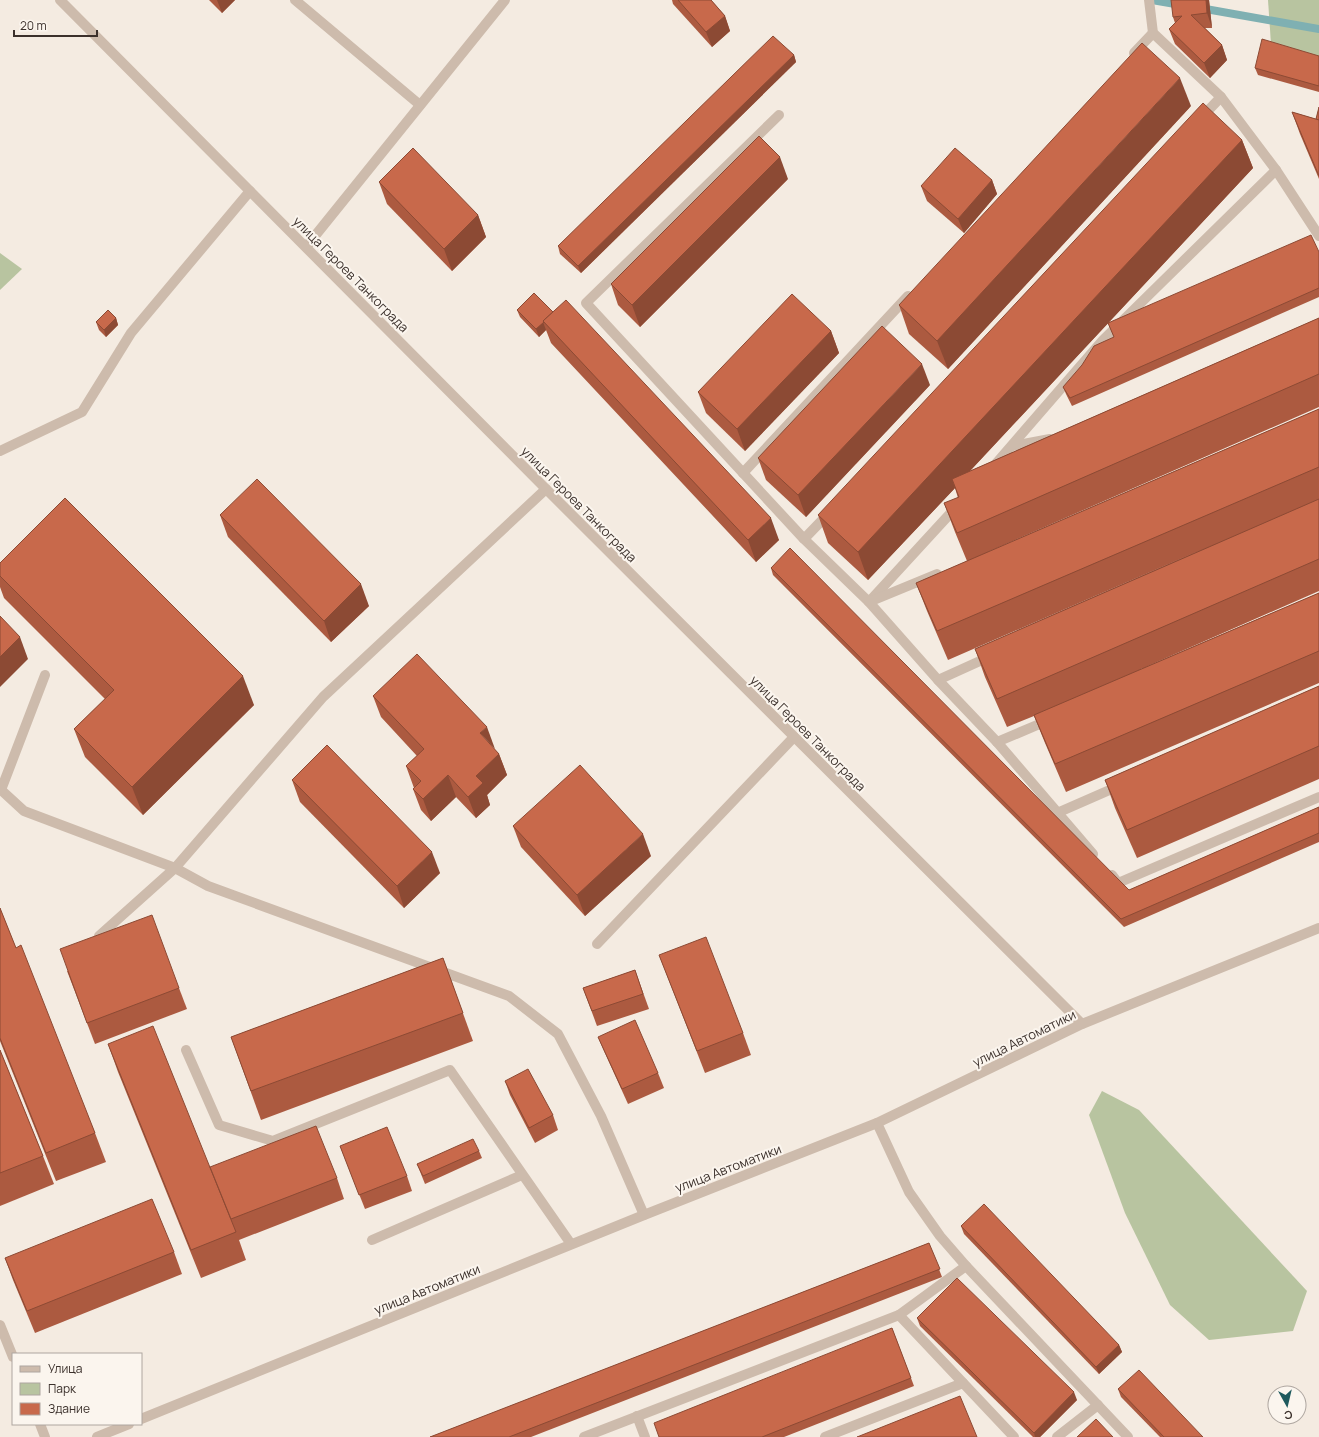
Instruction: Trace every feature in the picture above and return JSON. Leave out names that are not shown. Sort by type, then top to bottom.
[{"type":"street","name":"улица Героев Танкограда","points":[[60,0],[546,490],[1082,1024]]},
{"type":"street","points":[[295,0],[420,105]]},
{"type":"street","points":[[306,247],[505,0]]},
{"type":"street","points":[[1149,0],[1153,33],[1221,97],[1276,170],[1319,236]]},
{"type":"street","points":[[1126,62],[1153,33]]},
{"type":"street","points":[[1193,126],[1221,97]]},
{"type":"street","points":[[779,115],[586,303],[804,539],[868,602],[938,680],[997,742],[1118,883],[1319,797]]},
{"type":"street","points":[[985,475],[1012,446],[1103,340],[1276,170]]},
{"type":"street","points":[[0,451],[82,412],[131,334],[250,191]]},
{"type":"street","points":[[743,473],[916,288]]},
{"type":"street","points":[[1012,446],[1058,438]]},
{"type":"street","points":[[99,936],[175,868],[323,697],[546,490]]},
{"type":"street","points":[[868,602],[964,498]]},
{"type":"street","points":[[804,539],[837,504]]},
{"type":"street","points":[[868,602],[950,569]]},
{"type":"street","points":[[938,680],[1003,651]]},
{"type":"street","points":[[45,675],[1,790],[24,811],[175,868],[208,886],[509,996],[558,1034],[601,1116],[644,1215]]},
{"type":"street","points":[[997,742],[1056,717]]},
{"type":"street","points":[[597,944],[794,737]]},
{"type":"street","points":[[1057,813],[1130,781]]},
{"type":"street","name":"улица Автоматики","points":[[142,1419],[571,1244],[877,1123],[1082,1024],[1319,928]]},
{"type":"street","points":[[186,1050],[219,1125],[273,1141],[450,1070],[571,1244]]},
{"type":"street","points":[[877,1123],[908,1192],[940,1236],[966,1266],[1128,1437]]},
{"type":"street","points":[[372,1240],[522,1175]]},
{"type":"street","points":[[584,1437],[900,1315],[966,1266]]},
{"type":"street","points":[[900,1315],[1014,1437]]},
{"type":"street","points":[[0,1325],[12,1355]]},
{"type":"street","points":[[825,1437],[963,1383]]},
{"type":"street","points":[[1057,1437],[1098,1405]]},
{"type":"street","points":[[637,1416],[645,1437]]},
{"type":"street","points":[[40,1425],[45,1437]]},
{"type":"street","points":[[97,1437],[127,1425]]},
{"type":"green space","points":[[1268,0],[1319,0],[1319,60],[1271,44]]},
{"type":"green space","points":[[0,253],[22,269],[0,290]]},
{"type":"green space","points":[[1102,1091],[1139,1110],[1307,1291],[1293,1331],[1209,1340],[1170,1305],[1125,1213],[1089,1115]]},
{"type":"building","points":[[678,0],[711,0],[725,16],[706,32]]},
{"type":"building","points":[[1171,0],[1206,0],[1207,13],[1191,15],[1222,45],[1204,63],[1169,29],[1182,16],[1173,17]]},
{"type":"building","points":[[773,36],[794,55],[578,266],[558,246]]},
{"type":"building","points":[[1262,39],[1319,56],[1319,86],[1255,68]]},
{"type":"building","points":[[1142,43],[1180,78],[937,341],[899,305]]},
{"type":"building","points":[[1203,103],[1242,140],[858,552],[818,515]]},
{"type":"building","points":[[1319,107],[1319,120],[1316,119]]},
{"type":"building","points":[[1292,112],[1319,120],[1319,176]]},
{"type":"building","points":[[759,136],[780,157],[632,305],[611,284]]},
{"type":"building","points":[[413,148],[478,215],[444,249],[379,182]]},
{"type":"building","points":[[955,148],[992,180],[958,219],[921,186]]},
{"type":"building","points":[[1311,235],[1319,252],[1319,288],[1070,398],[1063,387],[1082,365],[1094,346],[1114,337],[1108,323]]},
{"type":"building","points":[[534,293],[553,312],[536,329],[517,310]]},
{"type":"building","points":[[792,294],[831,331],[737,429],[698,392]]},
{"type":"building","points":[[566,300],[771,518],[748,540],[543,321]]},
{"type":"building","points":[[108,310],[116,318],[104,330],[96,322]]},
{"type":"building","points":[[1319,318],[1319,374],[957,533],[944,503],[959,497],[952,479]]},
{"type":"building","points":[[882,326],[922,364],[798,495],[758,458]]},
{"type":"building","points":[[1319,409],[1319,467],[937,631],[916,583]]},
{"type":"building","points":[[257,479],[361,584],[324,621],[220,515]]},
{"type":"building","points":[[65,498],[243,676],[132,787],[74,729],[114,690],[0,576],[0,563]]},
{"type":"building","points":[[1319,499],[1319,559],[997,699],[975,649]]},
{"type":"building","points":[[790,548],[1129,890],[1319,807],[1319,833],[1121,919],[771,568]]},
{"type":"building","points":[[1319,593],[1319,651],[1055,764],[1034,715]]},
{"type":"building","points":[[0,616],[20,637],[0,657]]},
{"type":"building","points":[[417,654],[487,727],[480,733],[499,754],[476,776],[483,783],[468,797],[448,775],[423,799],[413,789],[421,781],[406,766],[424,749],[373,696]]},
{"type":"building","points":[[1319,686],[1319,746],[1127,830],[1105,780]]},
{"type":"building","points":[[327,745],[432,852],[397,886],[292,780]]},
{"type":"building","points":[[580,765],[643,834],[577,895],[513,826]]},
{"type":"building","points":[[0,908],[16,948],[21,945],[95,1133],[46,1153],[0,1038]]},
{"type":"building","points":[[152,915],[179,988],[87,1023],[60,949]]},
{"type":"building","points":[[706,937],[743,1033],[697,1051],[659,955]]},
{"type":"building","points":[[443,958],[463,1013],[251,1091],[231,1037]]},
{"type":"building","points":[[635,970],[643,994],[592,1011],[583,988]]},
{"type":"building","points":[[635,1020],[658,1073],[622,1089],[598,1037]]},
{"type":"building","points":[[153,1026],[236,1232],[191,1250],[108,1044]]},
{"type":"building","points":[[0,1050],[43,1156],[0,1173]]},
{"type":"building","points":[[528,1069],[553,1115],[529,1128],[505,1081]]},
{"type":"building","points":[[316,1126],[337,1178],[231,1219],[210,1167]]},
{"type":"building","points":[[387,1127],[407,1176],[359,1195],[340,1146]]},
{"type":"building","points":[[473,1139],[479,1151],[423,1176],[417,1164]]},
{"type":"building","points":[[152,1199],[174,1252],[27,1311],[5,1258]]},
{"type":"building","points":[[984,1204],[1119,1345],[1096,1367],[961,1226]]},
{"type":"building","points":[[929,1243],[940,1269],[509,1437],[430,1437]]},
{"type":"building","points":[[957,1278],[1074,1392],[1034,1433],[917,1318]]},
{"type":"building","points":[[892,1328],[911,1378],[762,1437],[659,1437],[654,1423]]},
{"type":"building","points":[[1139,1370],[1203,1437],[1164,1437],[1118,1389]]},
{"type":"building","points":[[960,1396],[977,1437],[857,1437]]},
{"type":"building","points":[[1096,1419],[1113,1437],[1077,1437]]},
{"type":"waterway","points":[[1152,0],[1181,5]]},
{"type":"waterway","points":[[1200,8],[1319,29]]}]
